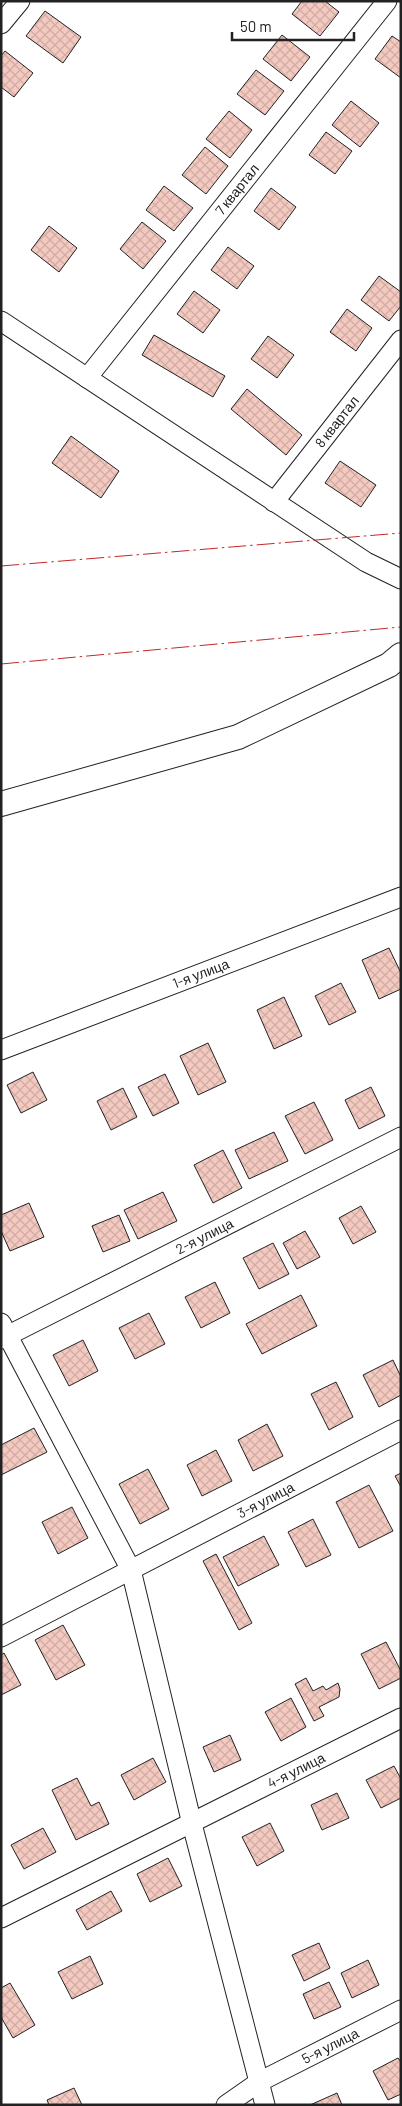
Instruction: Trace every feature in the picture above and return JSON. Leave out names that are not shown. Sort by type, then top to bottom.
[{"type":"main road","points":[[1,804],[238,737],[389,665],[401,655]]},
{"type":"street","points":[[1,24],[20,1]]},
{"type":"street","name":"7 квартал","points":[[87,378],[387,1]]},
{"type":"street","points":[[1,321],[366,562],[401,579]]},
{"type":"street","name":"8 квартал","points":[[274,502],[401,340]]},
{"type":"street","name":"1-я улица","points":[[1,1050],[401,897]]},
{"type":"street","name":"2-я улица","points":[[3,1333],[401,1136]]},
{"type":"street","points":[[3,1333],[131,1570],[192,1824],[265,2105]]},
{"type":"street","name":"3-я улица","points":[[1,1637],[401,1430]]},
{"type":"street","name":"4-я улица","points":[[1,1918],[401,1718]]},
{"type":"street","name":"5-я улица","points":[[226,2105],[259,2082],[401,2010]]},
{"type":"building","points":[[302,1],[325,1],[339,12],[320,36],[292,14]]},
{"type":"building","points":[[45,11],[81,37],[63,63],[26,36]]},
{"type":"building","points":[[282,35],[310,57],[291,81],[263,59]]},
{"type":"building","points":[[392,36],[401,42],[401,78],[375,59]]},
{"type":"building","points":[[5,51],[33,73],[14,97],[1,87],[1,56]]},
{"type":"building","points":[[256,70],[284,91],[265,115],[237,94]]},
{"type":"building","points":[[351,101],[379,123],[360,147],[332,125]]},
{"type":"building","points":[[229,111],[252,130],[230,158],[206,139]]},
{"type":"building","points":[[326,132],[352,151],[335,174],[309,155]]},
{"type":"building","points":[[205,147],[228,166],[206,194],[182,175]]},
{"type":"building","points":[[164,186],[193,208],[174,231],[146,210]]},
{"type":"building","points":[[271,188],[296,207],[279,230],[254,211]]},
{"type":"building","points":[[142,222],[166,241],[143,269],[120,249]]},
{"type":"building","points":[[49,226],[77,248],[59,272],[31,250]]},
{"type":"building","points":[[228,247],[254,266],[237,289],[211,270]]},
{"type":"building","points":[[379,276],[401,292],[401,306],[389,321],[361,300]]},
{"type":"building","points":[[194,291],[220,310],[203,333],[177,314]]},
{"type":"building","points":[[347,309],[372,328],[356,351],[330,332]]},
{"type":"building","points":[[154,335],[225,376],[213,397],[142,355]]},
{"type":"building","points":[[268,336],[294,355],[277,378],[251,359]]},
{"type":"building","points":[[247,389],[302,435],[286,455],[231,409]]},
{"type":"building","points":[[71,436],[119,471],[101,498],[52,463]]},
{"type":"building","points":[[340,461],[376,485],[361,507],[325,483]]},
{"type":"building","points":[[389,948],[401,973],[401,989],[379,999],[362,960]]},
{"type":"building","points":[[341,983],[356,1012],[329,1025],[315,996]]},
{"type":"building","points":[[284,997],[302,1036],[274,1049],[257,1010]]},
{"type":"building","points":[[208,1043],[226,1082],[198,1095],[180,1056]]},
{"type":"building","points":[[33,1072],[47,1100],[21,1113],[7,1085]]},
{"type":"building","points":[[165,1074],[179,1103],[153,1116],[138,1087]]},
{"type":"building","points":[[371,1087],[385,1116],[359,1129],[345,1100]]},
{"type":"building","points":[[123,1088],[137,1117],[111,1130],[97,1101]]},
{"type":"building","points":[[314,1102],[333,1140],[305,1154],[285,1116]]},
{"type":"building","points":[[274,1132],[288,1161],[249,1179],[235,1150]]},
{"type":"building","points":[[223,1150],[242,1188],[213,1203],[194,1165]]},
{"type":"building","points":[[163,1192],[177,1221],[138,1239],[124,1210]]},
{"type":"building","points":[[29,1203],[44,1237],[10,1251],[1,1231],[1,1215]]},
{"type":"building","points":[[361,1206],[376,1232],[353,1244],[339,1218]]},
{"type":"building","points":[[119,1215],[130,1241],[103,1252],[92,1226]]},
{"type":"building","points":[[305,1231],[320,1257],[297,1269],[283,1243]]},
{"type":"building","points":[[273,1243],[289,1274],[259,1289],[243,1258]]},
{"type":"building","points":[[215,1282],[230,1313],[201,1328],[185,1297]]},
{"type":"building","points":[[301,1295],[317,1326],[262,1354],[246,1324]]},
{"type":"building","points":[[149,1313],[165,1344],[135,1359],[119,1328]]},
{"type":"building","points":[[83,1340],[98,1371],[69,1386],[53,1355]]},
{"type":"building","points":[[393,1360],[401,1377],[401,1395],[379,1407],[363,1375]]},
{"type":"building","points":[[336,1382],[353,1417],[329,1430],[311,1394]]},
{"type":"building","points":[[267,1424],[283,1456],[253,1471],[238,1440]]},
{"type":"building","points":[[34,1428],[47,1452],[1,1475],[1,1445]]},
{"type":"building","points":[[216,1450],[232,1481],[202,1496],[187,1465]]},
{"type":"building","points":[[148,1469],[169,1509],[140,1524],[119,1484]]},
{"type":"building","points":[[401,1473],[401,1487],[395,1476]]},
{"type":"building","points":[[369,1485],[393,1531],[359,1548],[336,1502]]},
{"type":"building","points":[[72,1507],[88,1538],[58,1554],[42,1522]]},
{"type":"building","points":[[313,1519],[331,1555],[306,1567],[288,1532]]},
{"type":"building","points":[[264,1536],[279,1565],[238,1586],[223,1557]]},
{"type":"building","points":[[216,1554],[252,1623],[239,1630],[203,1561]]},
{"type":"building","points":[[63,1625],[85,1665],[56,1680],[35,1640]]},
{"type":"building","points":[[386,1642],[401,1671],[401,1678],[379,1689],[361,1654]]},
{"type":"building","points":[[4,1653],[21,1685],[1,1695],[1,1655]]},
{"type":"building","points":[[306,1678],[313,1691],[323,1686],[326,1690],[338,1683],[340,1689],[339,1697],[319,1707],[324,1716],[314,1721],[295,1684]]},
{"type":"building","points":[[291,1698],[306,1727],[281,1741],[265,1712]]},
{"type":"building","points":[[230,1735],[241,1760],[214,1772],[203,1747]]},
{"type":"building","points":[[153,1758],[166,1782],[134,1800],[121,1775]]},
{"type":"building","points":[[394,1766],[401,1779],[401,1798],[381,1808],[366,1780]]},
{"type":"building","points":[[77,1778],[91,1806],[99,1802],[109,1824],[76,1840],[52,1790]]},
{"type":"building","points":[[337,1793],[349,1818],[322,1830],[311,1805]]},
{"type":"building","points":[[270,1823],[284,1851],[257,1866],[242,1837]]},
{"type":"building","points":[[43,1828],[56,1852],[24,1869],[11,1845]]},
{"type":"building","points":[[168,1858],[182,1886],[150,1902],[137,1874]]},
{"type":"building","points":[[111,1891],[122,1911],[87,1930],[76,1910]]},
{"type":"building","points":[[319,1943],[330,1968],[304,1981],[292,1955]]},
{"type":"building","points":[[90,1956],[103,1984],[72,1999],[58,1972]]},
{"type":"building","points":[[368,1960],[379,1985],[352,1998],[341,1973]]},
{"type":"building","points":[[329,1982],[341,2007],[314,2019],[303,1994]]},
{"type":"building","points":[[10,1983],[35,2025],[13,2038],[1,2017],[1,1988]]},
{"type":"building","points":[[398,2058],[401,2062],[401,2094],[388,2100],[373,2071]]},
{"type":"building","points":[[74,2088],[82,2105],[49,2105],[47,2100]]},
{"type":"building","points":[[337,2093],[342,2105],[310,2105]]},
{"type":"power","points":[[1,566],[401,533]]},
{"type":"power","points":[[1,664],[401,627]]}]
